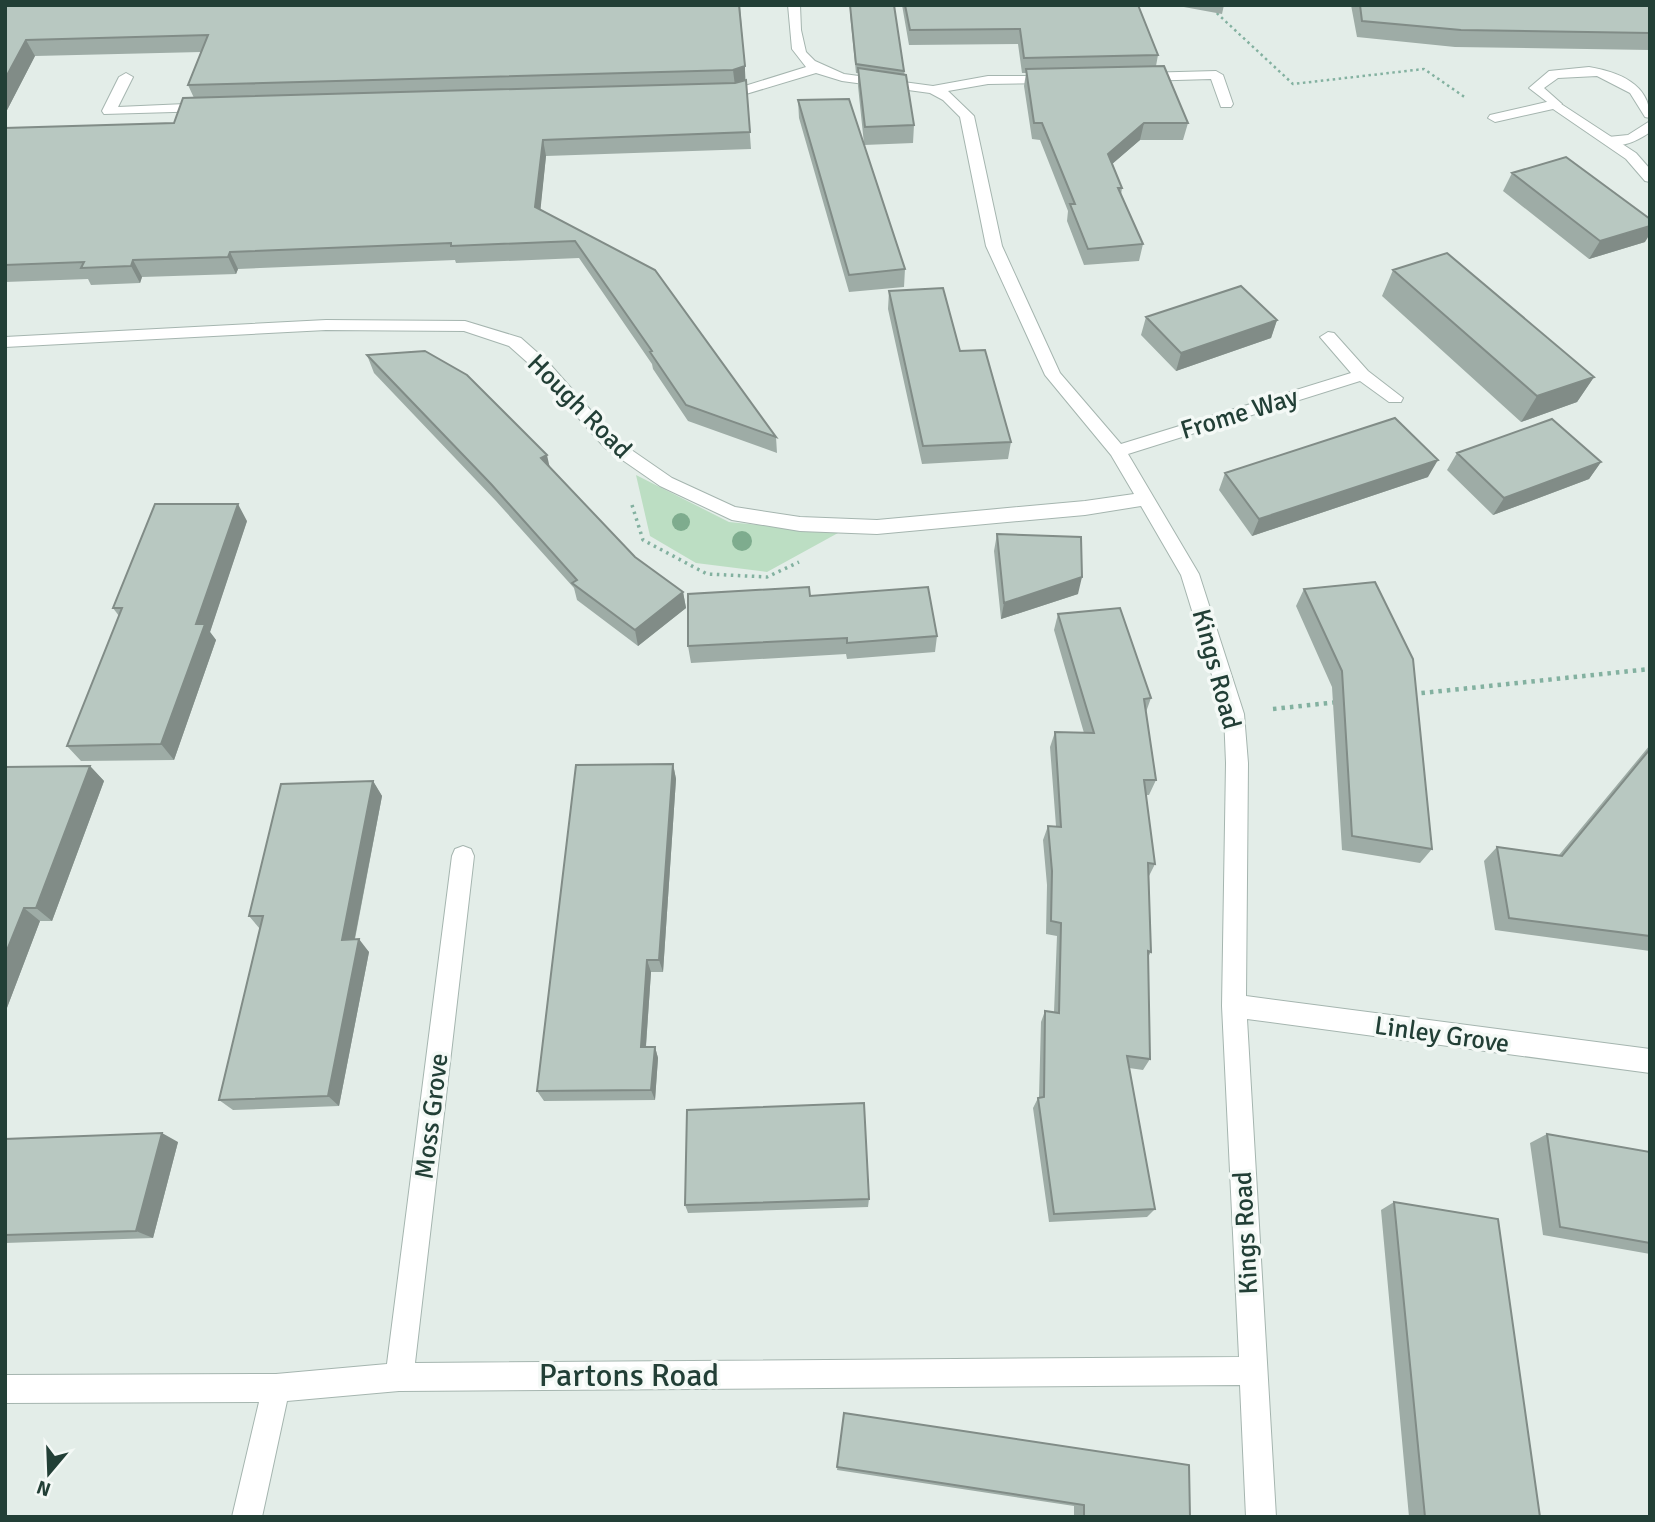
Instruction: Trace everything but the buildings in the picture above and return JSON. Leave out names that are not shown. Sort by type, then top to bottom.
[{"type":"street","points":[[710,93],[736,93],[816,69],[799,52],[793,5]]},
{"type":"street","name":"Kings Road","points":[[816,69],[839,76],[934,90],[953,101],[967,116],[994,246],[1053,375],[1117,451],[1190,574],[1234,713],[1237,763],[1234,1006],[1261,1517]]},
{"type":"street","points":[[1650,114],[1635,90],[1601,72],[1554,74],[1535,88],[1631,156],[1650,178]]},
{"type":"street","points":[[1122,77],[1216,75],[1226,104]]},
{"type":"street","points":[[126,77],[109,111],[220,107]]},
{"type":"street","points":[[934,90],[988,80],[1069,78]]},
{"type":"street","points":[[1496,118],[1555,104]]},
{"type":"street","points":[[1608,141],[1632,139],[1650,125]]},
{"type":"street","name":"Hough Road","points":[[5,342],[326,326],[466,326],[515,342],[542,366],[611,444],[666,482],[732,513],[800,524],[877,527],[1085,508],[1145,499]]},
{"type":"street","points":[[1328,337],[1362,375],[1395,398]]},
{"type":"street","name":"Frome Way","points":[[1117,451],[1362,375]]},
{"type":"street","name":"Moss Grove","points":[[399,1377],[463,856]]},
{"type":"street","name":"Linley Grove","points":[[1234,1006],[1650,1061]]},
{"type":"street","name":"Partons Road","points":[[5,1389],[276,1388],[399,1377],[1252,1371]]},
{"type":"street","points":[[247,1517],[276,1388]]},
{"type":"path","points":[[1208,5],[1293,84],[1424,69],[1496,118]]},
{"type":"path","points":[[1400,696],[1650,669]]},
{"type":"path","points":[[1234,713],[1345,702]]},
{"type":"green space","points":[[636,475],[729,522],[838,533],[767,572],[696,563],[650,536]]}]
